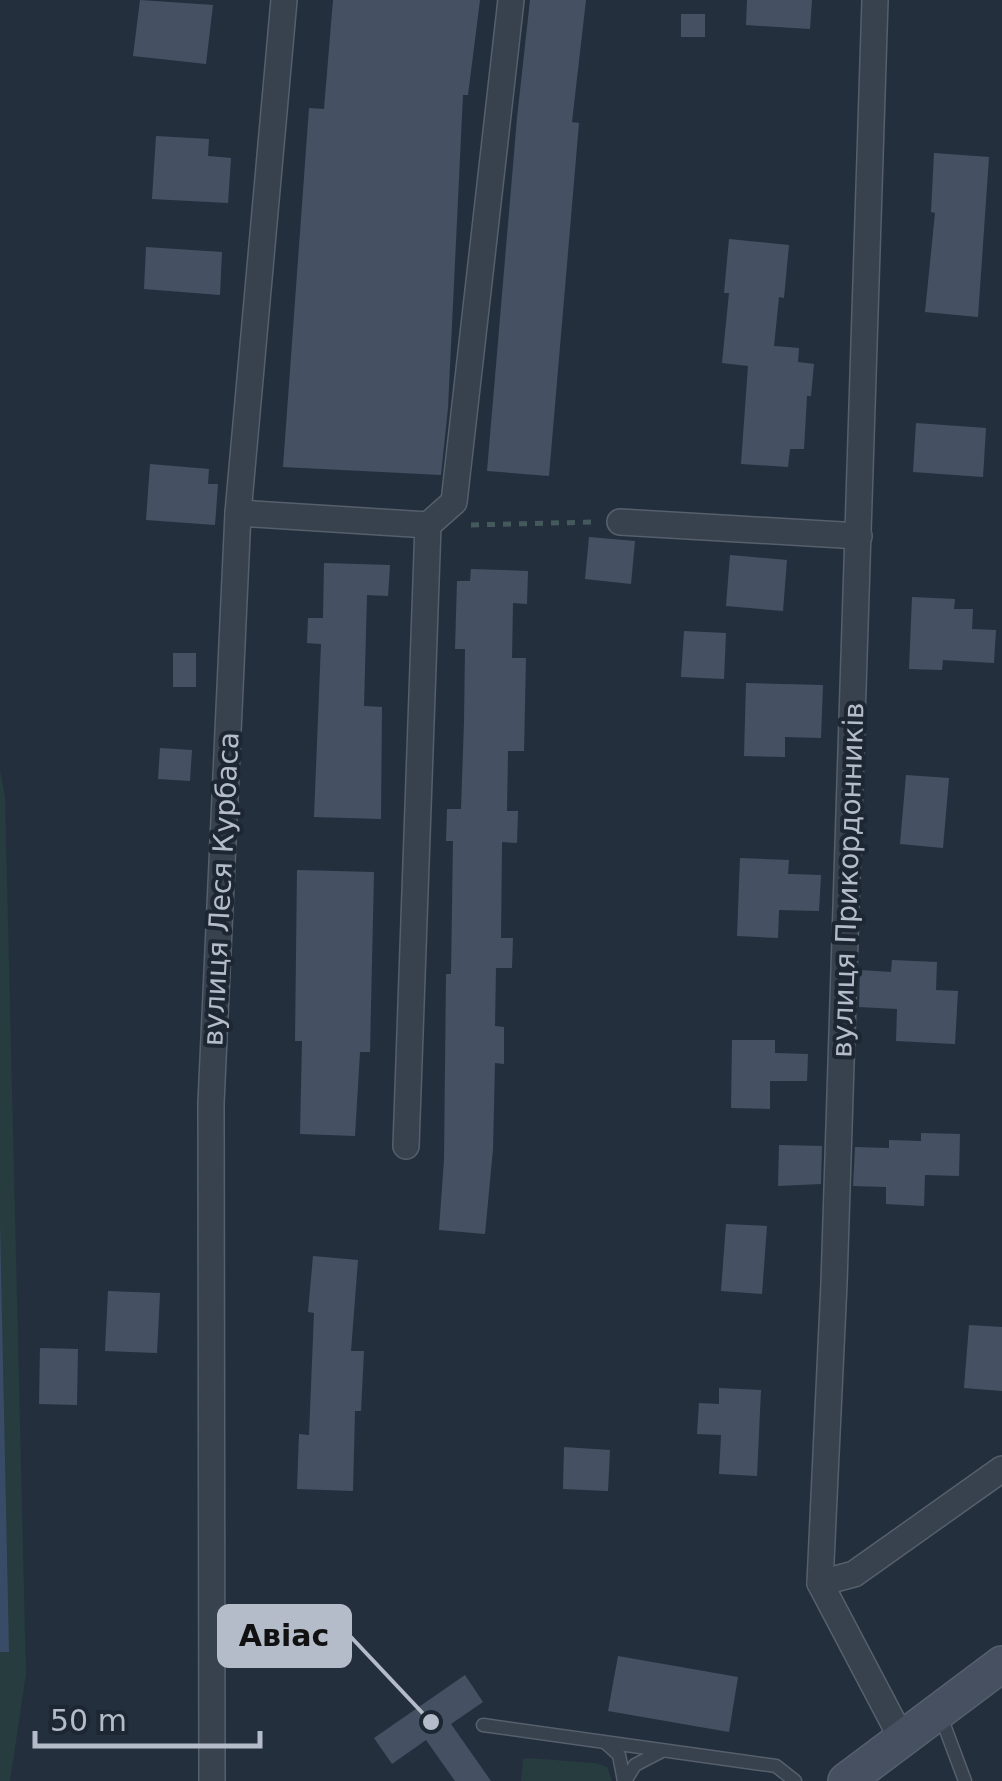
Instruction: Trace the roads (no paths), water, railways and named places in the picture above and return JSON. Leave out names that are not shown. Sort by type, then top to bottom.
[{"type":"main road","points":[[846,1781],[1002,1664]]},
{"type":"street","name":"вулиця Леся Курбаса","points":[[212,1781],[212,1103],[238,514],[284,0]]},
{"type":"street","points":[[238,514],[428,525],[454,502],[511,0]]},
{"type":"street","name":"вулиця Прикордонників","points":[[820,1582],[835,1264],[874,0]]},
{"type":"street","points":[[620,522],[859,536]]},
{"type":"street","points":[[406,1146],[428,525]]},
{"type":"street","points":[[902,1739],[820,1582],[854,1574],[1002,1469]]},
{"type":"lane","points":[[939,1712],[965,1781]]},
{"type":"lane","points":[[483,1725],[776,1766],[795,1781]]},
{"type":"lane","points":[[605,1742],[619,1755],[624,1781]]},
{"type":"lane","points":[[624,1781],[648,1755],[665,1750]]},
{"type":"water","points":[[0,1223],[9,1652],[0,1652]]},
{"type":"place","name":"Авіас","points":[[431,1722]]}]
